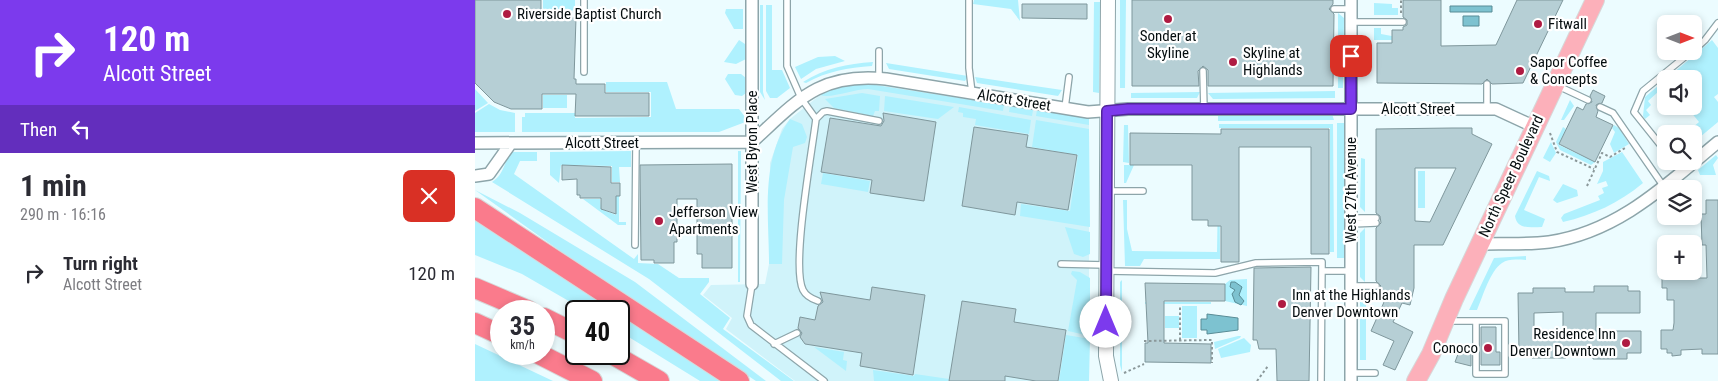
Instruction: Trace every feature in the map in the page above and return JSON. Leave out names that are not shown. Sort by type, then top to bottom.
[{"type":"highway","points":[[475,208],[739,381]]},
{"type":"highway","points":[[475,288],[503,300]]},
{"type":"highway","points":[[475,323],[490,330]]},
{"type":"highway","points":[[555,362],[592,381]]},
{"type":"highway","points":[[630,364],[659,381]]},
{"type":"main road","name":"North Speer Boulevard","points":[[1416,381],[1431,354],[1480,244],[1543,130],[1555,84],[1595,0]]},
{"type":"main road","name":"North Speer Boulevard","points":[[1424,381],[1431,354]]},
{"type":"street","name":"West Byron Place","points":[[753,0],[753,284]]},
{"type":"street","points":[[1108,0],[1106,356],[1111,381]]},
{"type":"street","name":"West 27th Avenue","points":[[1351,4],[1351,377]]},
{"type":"street","name":"Alcott Street","points":[[475,143],[753,142],[801,98],[819,87],[838,81],[859,78],[879,78],[1095,112],[1128,109],[1496,109],[1543,130]]},
{"type":"street","points":[[1672,180],[1718,142]]},
{"type":"street","points":[[475,176],[489,174],[511,143]]},
{"type":"street","points":[[1480,244],[1548,242],[1580,235],[1620,218],[1657,192]]},
{"type":"lane","points":[[584,0],[584,72]]},
{"type":"lane","points":[[787,0],[787,66],[801,98],[816,119],[798,264],[802,289],[809,297],[818,301]]},
{"type":"lane","points":[[969,0],[969,68],[972,93]]},
{"type":"lane","points":[[1333,9],[1351,4]]},
{"type":"lane","points":[[1351,22],[1402,22]]},
{"type":"lane","points":[[1703,42],[1718,23]]},
{"type":"lane","points":[[879,51],[879,78]]},
{"type":"lane","points":[[1657,141],[1634,112],[1643,91],[1681,60]]},
{"type":"lane","points":[[1203,71],[1204,109]]},
{"type":"lane","points":[[1065,108],[1069,77]]},
{"type":"lane","points":[[1487,84],[1487,109]]},
{"type":"lane","points":[[1555,84],[1588,100]]},
{"type":"lane","points":[[1600,106],[1613,113],[1659,180]]},
{"type":"lane","points":[[816,119],[827,111],[879,121]]},
{"type":"lane","points":[[635,244],[636,143]]},
{"type":"lane","points":[[1107,191],[1143,191]]},
{"type":"lane","points":[[1351,221],[1376,220]]},
{"type":"lane","points":[[1061,264],[1215,273],[1256,263],[1322,262],[1321,381]]},
{"type":"lane","points":[[1322,271],[1351,271]]},
{"type":"lane","points":[[753,284],[748,320],[757,331],[825,381]]},
{"type":"lane","points":[[1351,286],[1375,286]]},
{"type":"lane","points":[[1445,321],[1475,321],[1505,321],[1505,374],[1475,374],[1475,321]]},
{"type":"lane","points":[[774,344],[797,333]]},
{"type":"lane","points":[[1351,377],[1375,373]]},
{"type":"lane","points":[[1491,374],[1491,381]]},
{"type":"path","points":[[1401,0],[1402,22]]},
{"type":"path","points":[[1543,130],[1557,152],[1594,169]]},
{"type":"path","points":[[1587,186],[1602,153],[1610,157],[1633,142]]},
{"type":"path","points":[[1180,340],[1181,305]]},
{"type":"path","points":[[1144,341],[1212,340],[1212,363]]},
{"type":"path","points":[[1124,373],[1144,364]]},
{"type":"path","points":[[1257,381],[1268,366]]},
{"type":"shaded area","points":[[543,0],[575,0],[575,7],[572,11],[543,10]]},
{"type":"shaded area","points":[[974,0],[1018,0],[1020,21],[1011,9],[973,4]]},
{"type":"shaded area","points":[[1120,0],[1126,0],[1125,88],[1120,88]]},
{"type":"shaded area","points":[[1094,2],[1100,2],[1099,93],[1093,92]]},
{"type":"shaded area","points":[[1374,3],[1392,4],[1392,8],[1398,8],[1398,15],[1374,15]]},
{"type":"shaded area","points":[[760,5],[763,5],[763,92],[765,100],[760,92]]},
{"type":"shaded area","points":[[766,5],[772,5],[772,70],[782,70],[790,88],[777,98],[770,98],[766,91]]},
{"type":"shaded area","points":[[1450,6],[1492,6],[1492,12],[1450,12]]},
{"type":"shaded area","points":[[726,9],[743,9],[743,29],[734,29],[725,13]]},
{"type":"shaded area","points":[[1338,13],[1344,18],[1343,88],[1338,88]]},
{"type":"shaded area","points":[[1463,16],[1479,16],[1479,26],[1463,26]]},
{"type":"shaded area","points":[[1374,28],[1381,28],[1381,34],[1397,37],[1397,40],[1374,40]]},
{"type":"shaded area","points":[[739,40],[745,44],[746,59],[736,64],[724,62]]},
{"type":"shaded area","points":[[1712,40],[1718,48],[1718,94],[1714,97],[1718,102],[1718,122],[1702,135],[1702,125],[1696,125],[1699,122],[1693,115],[1702,115],[1702,70],[1677,70],[1688,60],[1703,60],[1703,48]]},
{"type":"shaded area","points":[[835,56],[845,61],[816,69],[801,79],[795,67],[818,57]]},
{"type":"shaded area","points":[[873,62],[872,66],[838,71],[806,83],[803,82],[820,73],[837,68]]},
{"type":"shaded area","points":[[886,63],[968,76],[965,81],[889,69]]},
{"type":"shaded area","points":[[728,74],[741,74],[746,78],[746,93],[742,96],[735,95],[725,79]]},
{"type":"shaded area","points":[[975,77],[1062,90],[1058,96],[977,83]]},
{"type":"shaded area","points":[[606,82],[667,82],[676,109],[739,109],[748,121],[719,132],[522,132],[522,117],[525,117],[525,113],[575,113],[575,118],[651,117],[651,92],[606,92]]},
{"type":"shaded area","points":[[863,84],[1004,105],[1003,111],[868,89],[830,96],[820,95],[841,86]]},
{"type":"shaded area","points":[[869,84],[1089,118],[1089,381],[795,381],[726,329],[732,318],[703,295],[711,285],[765,284],[769,264],[770,163],[782,129],[790,119],[820,95],[830,90]]},
{"type":"shaded area","points":[[1657,87],[1657,93],[1648,101],[1651,105],[1646,110],[1650,115],[1645,119],[1643,116],[1645,97]]},
{"type":"shaded area","points":[[475,89],[488,103],[475,111]]},
{"type":"shaded area","points":[[1335,91],[1335,98],[1213,99],[1208,93]]},
{"type":"shaded area","points":[[1200,92],[1197,98],[1131,98],[1131,93]]},
{"type":"shaded area","points":[[862,93],[880,96],[879,111],[875,111],[873,116],[834,108],[825,99]]},
{"type":"shaded area","points":[[543,95],[567,95],[567,108],[543,108]]},
{"type":"shaded area","points":[[885,96],[954,107],[938,119],[884,111]]},
{"type":"shaded area","points":[[1570,100],[1574,106],[1564,120],[1561,120]]},
{"type":"shaded area","points":[[489,104],[500,110],[515,113],[515,132],[475,132],[475,113]]},
{"type":"shaded area","points":[[1010,106],[1033,110],[1032,116],[1009,112]]},
{"type":"shaded area","points":[[959,107],[1031,120],[1029,134],[975,125],[976,119],[963,117],[963,113],[958,112]]},
{"type":"shaded area","points":[[1037,110],[1089,118],[1089,125],[1036,116]]},
{"type":"shaded area","points":[[1218,114],[1332,114],[1334,120],[1218,121]]},
{"type":"shaded area","points":[[790,119],[802,124],[807,137],[805,143],[793,147],[784,200],[782,264],[769,264],[768,189],[770,170],[780,135]]},
{"type":"shaded area","points":[[1036,120],[1089,129],[1090,227],[1020,216],[1021,204],[1070,211],[1078,155],[1032,147]]},
{"type":"shaded area","points":[[1337,123],[1344,123],[1344,258],[1337,258]]},
{"type":"shaded area","points":[[1219,124],[1333,124],[1334,252],[1330,252],[1330,128],[1219,128]]},
{"type":"shaded area","points":[[1124,125],[1128,125],[1129,163],[1123,162]]},
{"type":"shaded area","points":[[1614,125],[1619,128],[1629,144],[1614,153],[1610,144],[1615,132],[1612,128]]},
{"type":"shaded area","points":[[1563,127],[1566,129],[1559,145],[1595,162],[1591,165],[1560,150],[1556,142]]},
{"type":"shaded area","points":[[1219,132],[1220,259],[1144,259],[1140,266],[1125,266],[1123,200],[1127,200],[1127,229],[1132,251],[1217,252]]},
{"type":"shaded area","points":[[1551,142],[1556,153],[1550,162],[1543,158]]},
{"type":"shaded area","points":[[631,151],[631,167],[619,167],[620,182],[612,182],[612,166],[561,165],[559,183],[550,175],[550,152]]},
{"type":"shaded area","points":[[738,151],[741,151],[740,282],[738,282]]},
{"type":"shaded area","points":[[512,152],[537,152],[537,161],[520,161],[514,174],[634,259],[638,254],[638,263],[658,264],[679,278],[709,278],[709,282],[700,294],[730,318],[723,329],[794,381],[781,381],[649,279],[492,182],[502,172]]},
{"type":"shaded area","points":[[1622,152],[1643,183],[1625,197],[1605,207],[1585,216],[1563,222],[1561,218],[1564,214],[1600,200],[1598,196],[1604,193],[1602,188],[1608,186],[1606,181],[1597,184],[1603,171],[1603,162]]},
{"type":"shaded area","points":[[1716,155],[1718,158],[1713,165],[1716,175],[1700,175],[1698,170],[1702,170],[1702,167]]},
{"type":"shaded area","points":[[1361,158],[1365,159],[1365,212],[1360,207]]},
{"type":"shaded area","points":[[1124,165],[1134,165],[1126,183],[1124,183]]},
{"type":"shaded area","points":[[1418,171],[1425,171],[1425,208],[1418,208]]},
{"type":"shaded area","points":[[1537,171],[1549,176],[1550,181],[1539,177],[1524,210],[1545,219],[1542,227],[1525,227],[1519,224],[1515,216]]},
{"type":"shaded area","points":[[823,173],[870,181],[868,192],[821,184]]},
{"type":"shaded area","points":[[1563,184],[1577,190],[1578,196],[1557,203],[1553,200]]},
{"type":"shaded area","points":[[475,190],[520,213],[635,282],[766,381],[756,381],[563,253]]},
{"type":"shaded area","points":[[616,196],[619,196],[619,222],[626,222],[626,225],[618,225],[583,199],[600,199],[601,209],[616,215]]},
{"type":"shaded area","points":[[475,218],[602,300],[567,300],[522,274],[475,255]]},
{"type":"shaded area","points":[[1065,227],[1090,232],[1090,254],[1083,257],[1074,254]]},
{"type":"shaded area","points":[[1365,228],[1365,282],[1360,277],[1360,233]]},
{"type":"shaded area","points":[[1526,256],[1526,260],[1508,260],[1502,263],[1487,284],[1477,310],[1469,310],[1494,258]]},
{"type":"shaded area","points":[[1072,271],[1080,272],[1090,278],[1090,336],[1068,331],[1077,280],[1071,274]]},
{"type":"shaded area","points":[[1247,279],[1247,306],[1225,301],[1225,284],[1230,280]]},
{"type":"shaded area","points":[[1122,280],[1122,372],[1120,365],[1120,282]]},
{"type":"shaded area","points":[[1231,282],[1235,282],[1242,287],[1239,295],[1244,301],[1241,305],[1235,302],[1232,294],[1235,290],[1230,287]]},
{"type":"shaded area","points":[[1366,292],[1366,360],[1360,360],[1360,298]]},
{"type":"shaded area","points":[[1145,302],[1211,302],[1211,304],[1145,304]]},
{"type":"shaded area","points":[[1182,306],[1197,306],[1197,338],[1182,338]]},
{"type":"shaded area","points":[[1207,314],[1238,318],[1238,330],[1207,334],[1207,330],[1201,330],[1201,319],[1207,319]]},
{"type":"shaded area","points":[[1165,316],[1179,316],[1179,328],[1165,328]]},
{"type":"shaded area","points":[[630,318],[728,381],[700,381],[630,338]]},
{"type":"shaded area","points":[[1066,335],[1090,339],[1089,381],[1059,381]]},
{"type":"shaded area","points":[[1241,336],[1215,349],[1214,342]]},
{"type":"shaded area","points":[[1244,338],[1251,345],[1250,352],[1221,358],[1218,349]]},
{"type":"shaded area","points":[[475,344],[490,351],[490,365],[519,365],[553,381],[475,381]]},
{"type":"shaded area","points":[[814,347],[844,352],[843,360],[847,361],[846,371]]},
{"type":"shaded area","points":[[873,370],[949,379],[948,381],[874,381]]},
{"type":"building","points":[[475,0],[541,0],[541,14],[556,14],[556,18],[576,18],[574,79],[576,79],[576,84],[605,84],[605,93],[649,93],[649,116],[575,116],[576,94],[542,94],[542,109],[511,109],[494,102],[475,83]]},
{"type":"building","name":"Skyline at Highlands","points":[[1132,0],[1333,0],[1333,4],[1329,9],[1334,14],[1333,86],[1208,86],[1208,70],[1203,66],[1198,71],[1199,86],[1132,86]]},
{"type":"building","points":[[1403,0],[1441,0],[1441,46],[1496,45],[1517,0],[1563,0],[1523,83],[1492,84],[1487,79],[1482,84],[1377,83],[1377,43],[1392,43],[1392,30],[1403,30],[1403,27],[1407,25],[1407,20],[1403,17]]},
{"type":"building","points":[[1022,4],[1087,4],[1087,19],[1022,18]]},
{"type":"building","points":[[1593,90],[1605,96],[1602,103],[1596,105],[1598,111],[1596,117],[1613,125],[1595,162],[1559,144],[1577,107],[1583,110],[1586,104],[1592,102],[1590,96]]},
{"type":"building","points":[[883,113],[936,122],[924,201],[870,193],[872,180],[821,172],[830,118],[881,126],[884,121]]},
{"type":"building","points":[[974,127],[1028,135],[1026,147],[1077,155],[1068,210],[1017,202],[1015,215],[962,206]]},
{"type":"building","points":[[1472,128],[1472,134],[1492,144],[1443,245],[1414,245],[1414,288],[1410,305],[1402,303],[1393,322],[1413,332],[1395,370],[1383,365],[1394,341],[1371,331],[1389,291],[1376,291],[1381,286],[1376,281],[1376,228],[1381,223],[1380,216],[1376,213],[1376,129]],"holes":[[[1415,168],[1456,168],[1430,222],[1415,221]]]},
{"type":"building","points":[[1221,129],[1329,129],[1329,254],[1311,254],[1311,147],[1239,147],[1239,262],[1221,262],[1221,226],[1208,226],[1208,220],[1192,220],[1192,165],[1130,165],[1130,133],[1221,134]]},
{"type":"building","name":"Jefferson View Apartments","points":[[732,164],[732,268],[702,268],[702,254],[697,254],[697,199],[677,199],[677,242],[674,242],[674,263],[654,263],[654,260],[641,260],[640,165]]},
{"type":"building","points":[[562,165],[611,167],[611,183],[620,183],[620,196],[616,196],[616,214],[601,209],[601,198],[580,198],[580,195],[577,195],[577,179],[562,180]]},
{"type":"building","points":[[1706,200],[1718,200],[1718,354],[1702,354],[1702,349],[1681,350],[1681,355],[1672,356],[1672,353],[1667,353],[1667,349],[1661,349],[1661,330],[1673,330],[1674,323],[1674,300],[1667,300],[1667,288],[1662,288],[1662,280],[1702,280],[1702,278],[1707,278],[1706,245],[1702,245],[1701,225],[1702,214],[1706,214]]},
{"type":"building","name":"Inn at the Highlands Denver Downtown","points":[[1311,267],[1309,381],[1277,381],[1276,349],[1259,349],[1257,340],[1253,340],[1254,268]]},
{"type":"building","points":[[1145,283],[1225,284],[1225,301],[1164,301],[1164,343],[1211,344],[1211,363],[1145,362],[1145,343],[1148,343]]},
{"type":"building","points":[[1594,286],[1628,286],[1628,291],[1640,291],[1640,313],[1596,313],[1596,331],[1641,331],[1641,353],[1627,353],[1627,359],[1593,359],[1593,353],[1566,353],[1566,358],[1532,358],[1532,352],[1519,352],[1518,293],[1533,293],[1533,288],[1565,288],[1565,292],[1594,292]],"holes":[[[1563,312],[1563,331],[1534,331],[1534,313]]]},
{"type":"building","points":[[872,287],[925,295],[913,375],[860,366],[862,353],[805,344],[800,337],[802,333],[798,328],[800,317],[815,320],[818,306],[823,302],[820,292],[870,300]]},
{"type":"building","points":[[962,301],[1016,309],[1014,322],[1066,330],[1058,381],[1036,381],[1005,376],[1005,381],[949,381]]},
{"type":"building","points":[[1481,327],[1496,327],[1496,352],[1500,352],[1500,365],[1481,365]]},
{"type":"building","points":[[1461,346],[1471,350],[1471,366],[1455,362]]},
{"type":"place","name":"Riverside Baptist Church","points":[[507,14]]},
{"type":"place","name":"Sonder at Skyline","points":[[1168,19]]},
{"type":"place","name":"Fitwall","points":[[1538,24]]},
{"type":"place","name":"Skyline at Highlands","points":[[1233,62]]},
{"type":"place","name":"Sapor Coffee & Concepts","points":[[1520,71]]},
{"type":"place","name":"Jefferson View Apartments","points":[[659,221]]},
{"type":"place","name":"Inn at the Highlands Denver Downtown","points":[[1282,304]]},
{"type":"place","name":"Residence Inn Denver Downtown","points":[[1626,343]]},
{"type":"place","name":"Conoco","points":[[1488,348]]},
{"type":"route","points":[[1106,322],[1107,111],[1128,109],[1351,109],[1351,56]]}]
